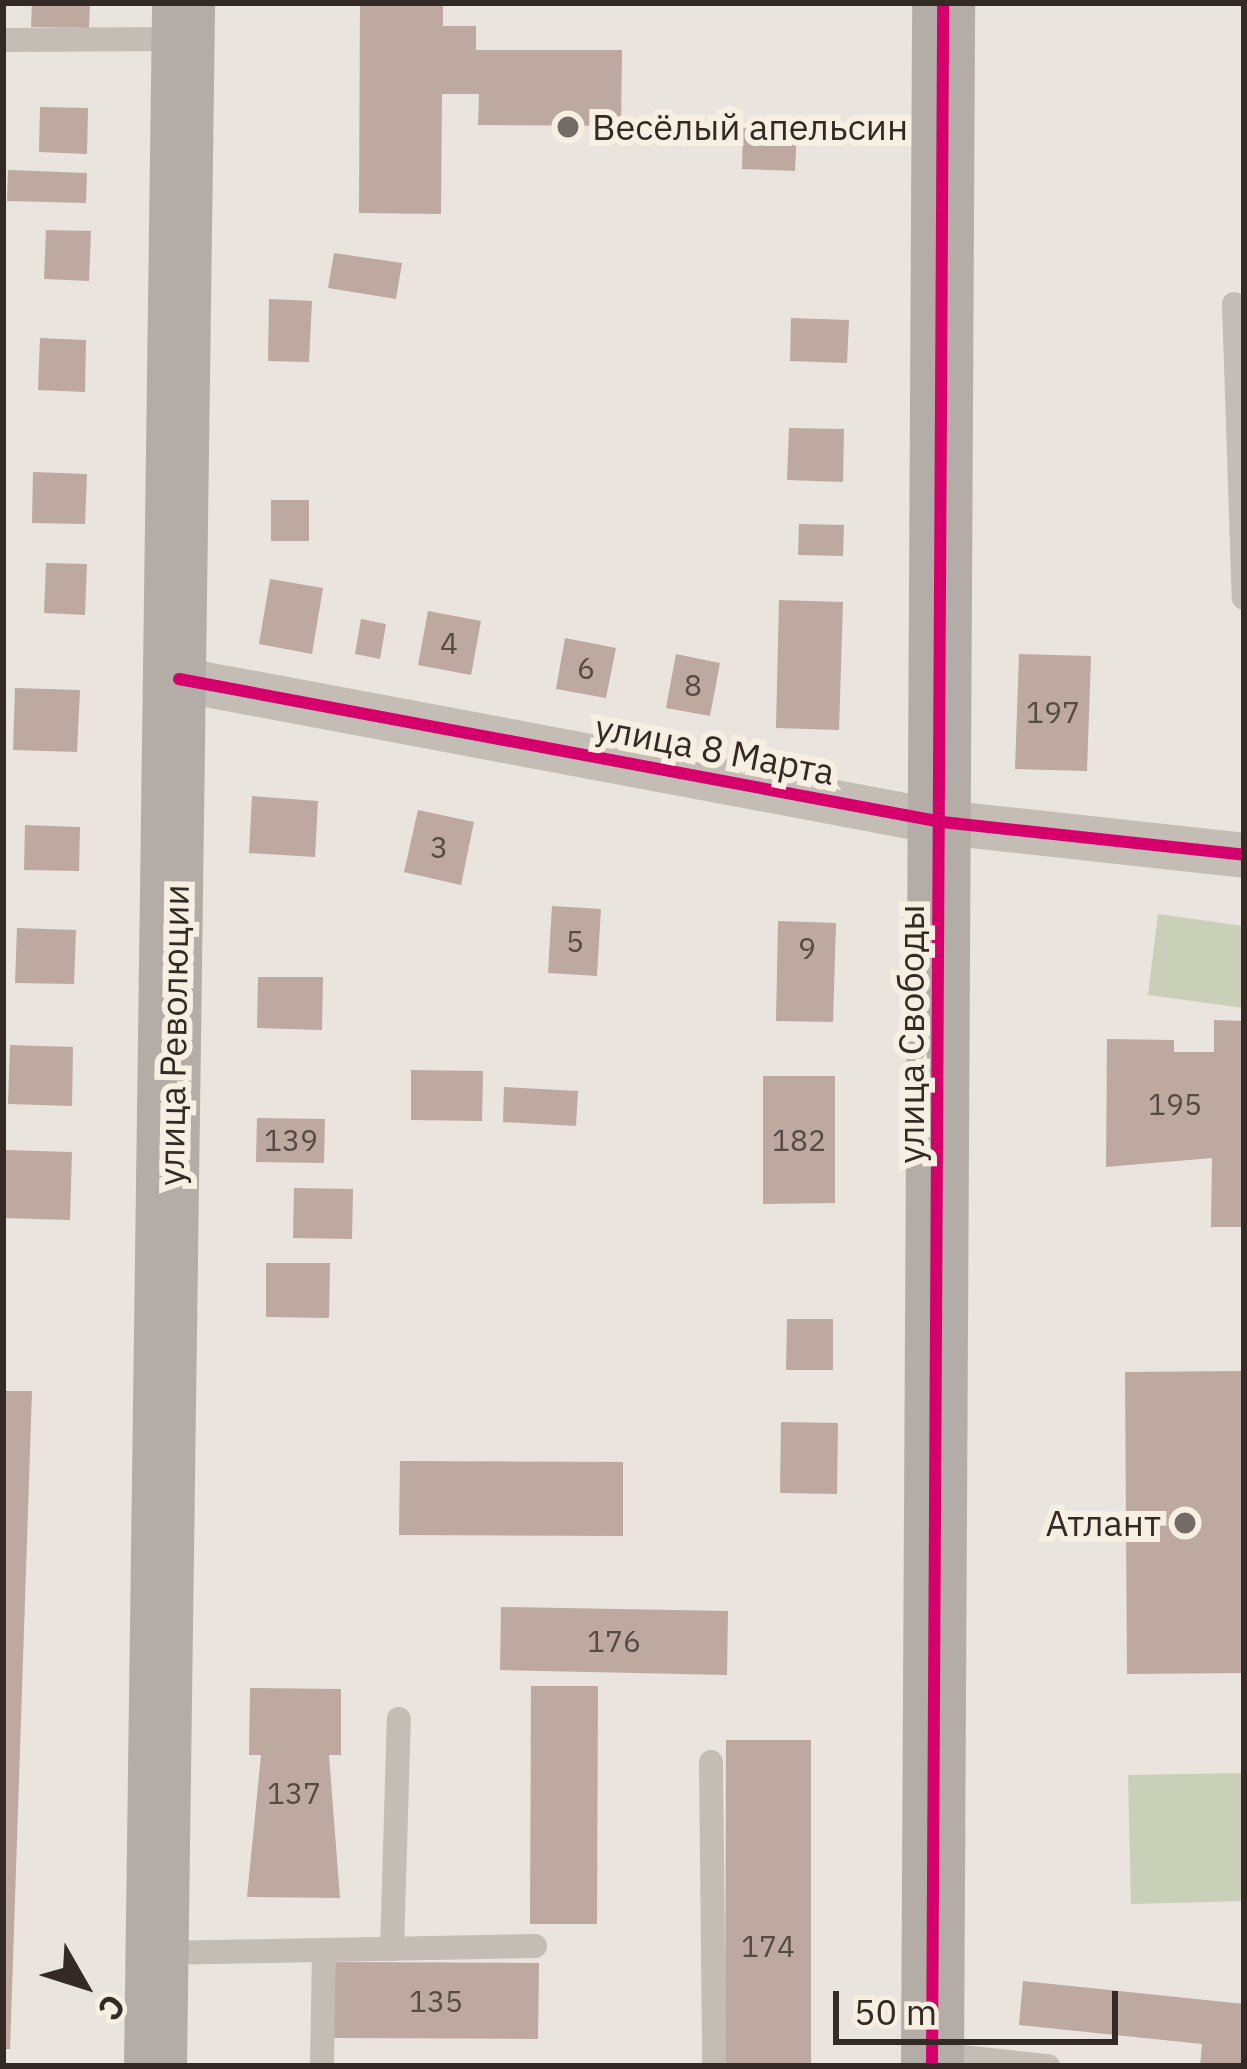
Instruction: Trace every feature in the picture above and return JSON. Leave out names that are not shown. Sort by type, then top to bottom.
[{"type":"street","name":"улица Свободы","points":[[932,2060],[943,3]]},
{"type":"street","name":"улица Революции","points":[[155,2066],[178,679],[183,21]]},
{"type":"street","name":"улица 8 Марта","points":[[178,679],[941,822],[1244,855]]},
{"type":"lane","points":[[3,40],[183,21]]},
{"type":"lane","points":[[1234,304],[1244,598]]},
{"type":"lane","points":[[392,1949],[399,1719]]},
{"type":"lane","points":[[711,1762],[713,2066]]},
{"type":"lane","points":[[157,1953],[536,1946]]},
{"type":"lane","points":[[322,2066],[325,1950]]},
{"type":"lane","points":[[932,2060],[1048,2066]]},
{"type":"green space","points":[[1158,914],[1244,926],[1244,1008],[1148,995]]},
{"type":"green space","points":[[1244,1773],[1244,1901],[1131,1904],[1128,1775]]},
{"type":"building","points":[[32,3],[90,3],[89,28],[31,27]]},
{"type":"building","points":[[360,3],[443,3],[443,26],[476,26],[476,50],[622,50],[621,126],[478,125],[479,94],[442,94],[441,214],[359,213]]},
{"type":"building","points":[[40,107],[88,108],[87,154],[39,152]]},
{"type":"building","points":[[743,128],[797,131],[795,171],[742,169]]},
{"type":"building","points":[[8,170],[87,173],[86,203],[7,201]]},
{"type":"building","points":[[46,230],[91,231],[89,281],[44,279]]},
{"type":"building","points":[[334,253],[402,263],[396,299],[328,288]]},
{"type":"building","points":[[269,299],[312,301],[309,362],[268,361]]},
{"type":"building","points":[[791,318],[849,320],[847,363],[790,361]]},
{"type":"building","points":[[40,338],[86,340],[85,392],[38,390]]},
{"type":"building","points":[[789,428],[844,429],[843,482],[787,480]]},
{"type":"building","points":[[33,472],[87,474],[85,524],[32,523]]},
{"type":"building","points":[[271,500],[309,500],[309,541],[271,541]]},
{"type":"building","points":[[799,524],[844,525],[843,556],[798,555]]},
{"type":"building","points":[[46,563],[87,564],[85,615],[44,613]]},
{"type":"building","points":[[270,579],[323,588],[312,654],[259,644]]},
{"type":"building","points":[[779,600],[843,602],[839,730],[776,728]]},
{"type":"building","points":[[428,611],[481,621],[471,675],[418,665]]},
{"type":"building","points":[[361,619],[386,624],[380,659],[355,654]]},
{"type":"building","points":[[565,638],[616,648],[606,698],[556,689]]},
{"type":"building","points":[[676,654],[720,663],[710,716],[666,708]]},
{"type":"building","points":[[1019,654],[1091,656],[1087,771],[1015,769]]},
{"type":"building","points":[[15,688],[80,690],[77,752],[13,750]]},
{"type":"building","points":[[252,796],[318,801],[315,857],[249,853]]},
{"type":"building","points":[[418,810],[474,822],[461,885],[404,872]]},
{"type":"building","points":[[25,825],[80,827],[79,871],[24,870]]},
{"type":"building","points":[[552,906],[601,909],[597,976],[548,973]]},
{"type":"building","points":[[778,921],[836,923],[833,1022],[776,1021]]},
{"type":"building","points":[[17,928],[76,930],[74,984],[15,983]]},
{"type":"building","points":[[258,977],[323,977],[322,1030],[257,1028]]},
{"type":"building","points":[[1214,1020],[1244,1021],[1244,1227],[1211,1227],[1212,1158],[1106,1167],[1107,1039],[1174,1040],[1174,1052],[1214,1052]]},
{"type":"building","points":[[10,1045],[73,1047],[72,1106],[8,1104]]},
{"type":"building","points":[[411,1070],[483,1071],[482,1121],[411,1120]]},
{"type":"building","points":[[763,1076],[835,1076],[835,1203],[763,1204]]},
{"type":"building","points":[[504,1087],[578,1091],[576,1126],[503,1122]]},
{"type":"building","points":[[257,1118],[325,1119],[324,1163],[256,1162]]},
{"type":"building","points":[[5,1150],[72,1152],[70,1220],[3,1218]]},
{"type":"building","points":[[294,1188],[353,1189],[352,1239],[293,1238]]},
{"type":"building","points":[[266,1263],[330,1263],[329,1318],[266,1317]]},
{"type":"building","points":[[787,1319],[833,1319],[833,1370],[786,1370]]},
{"type":"building","name":"Атлант","points":[[1244,1371],[1244,1673],[1127,1674],[1125,1372]]},
{"type":"building","points":[[3,1391],[32,1391],[10,2049],[3,2049]]},
{"type":"building","points":[[781,1422],[838,1423],[837,1494],[780,1493]]},
{"type":"building","points":[[400,1461],[623,1462],[623,1536],[399,1535]]},
{"type":"building","points":[[501,1607],[728,1611],[727,1675],[500,1670]]},
{"type":"building","points":[[531,1686],[598,1686],[597,1924],[530,1924]]},
{"type":"building","points":[[250,1688],[341,1689],[341,1755],[329,1755],[340,1898],[247,1897],[261,1755],[249,1755]]},
{"type":"building","points":[[726,1740],[811,1740],[811,2066],[725,2066]]},
{"type":"building","points":[[333,1962],[539,1963],[538,2039],[333,2038]]},
{"type":"building","points":[[1023,1981],[1244,2004],[1244,2066],[1200,2066],[1202,2044],[1019,2025]]},
{"type":"cycle path","points":[[932,2066],[943,3]]},
{"type":"cycle path","points":[[179,679],[942,822],[1244,855]]},
{"type":"place","name":"Весёлый апельсин","points":[[568,127]]},
{"type":"place","name":"Атлант","points":[[1185,1523]]}]
